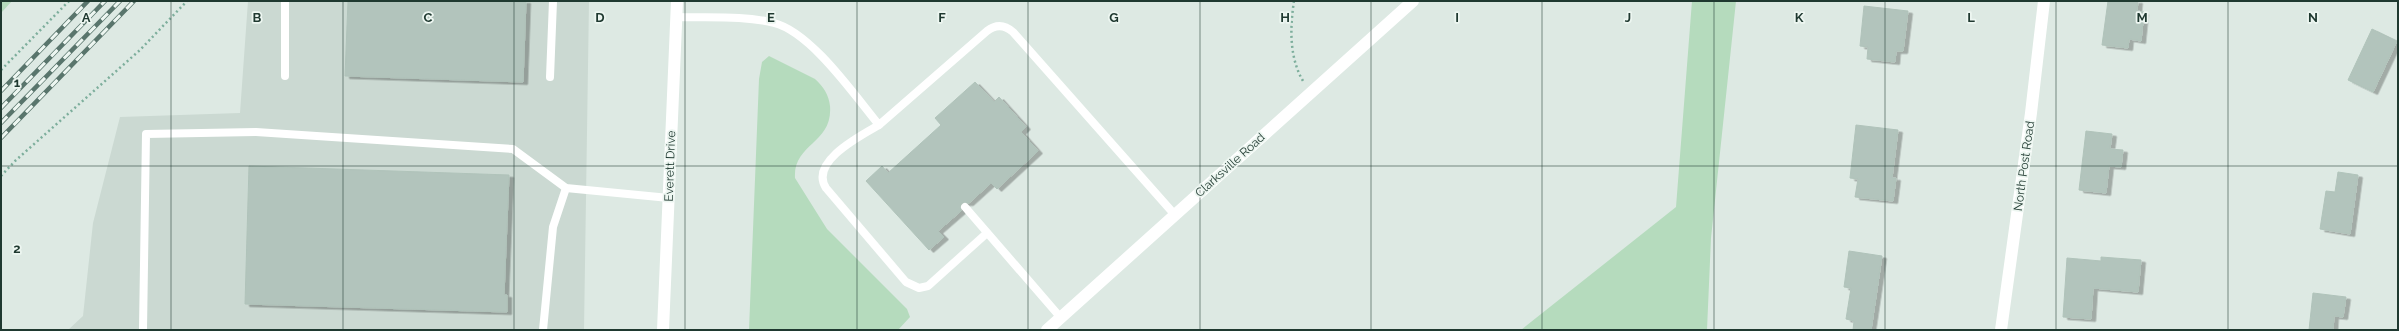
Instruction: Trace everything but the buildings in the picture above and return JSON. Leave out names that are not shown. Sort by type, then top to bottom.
[{"type":"street","name":"Everett Drive","points":[[664,330],[677,1]]},
{"type":"street","name":"Clarksville Road","points":[[1047,330],[1413,1]]},
{"type":"street","name":"North Post Road","points":[[2001,330],[2044,1]]},
{"type":"lane","points":[[285,1],[285,76]]},
{"type":"lane","points":[[550,77],[553,1]]},
{"type":"lane","points":[[676,17],[754,20],[783,26],[807,43],[826,62],[879,125]]},
{"type":"lane","points":[[987,233],[928,286],[914,287],[906,282],[826,188],[822,180],[822,171],[828,163],[849,143],[879,125],[987,31],[996,26],[1005,27],[1013,32],[1175,215]]},
{"type":"lane","points":[[143,330],[146,134],[256,132],[513,149],[566,188],[669,198]]},
{"type":"lane","points":[[543,330],[553,227],[566,188]]},
{"type":"lane","points":[[965,207],[1061,318]]},
{"type":"path","points":[[1,70],[69,1]]},
{"type":"path","points":[[1,176],[140,50],[187,1]]},
{"type":"path","points":[[1294,1],[1291,21],[1293,47],[1300,75],[1310,93]]},
{"type":"shaded area","points":[[248,1],[589,1],[584,330],[68,330],[83,316],[93,223],[120,117],[240,113]]},
{"type":"green space","points":[[1,1],[12,1],[1,13]]},
{"type":"green space","points":[[1692,1],[1736,1],[1711,238],[1707,330],[1521,330],[1676,207]]},
{"type":"green space","points":[[769,56],[815,79],[827,94],[830,106],[829,119],[826,128],[800,157],[796,166],[795,178],[827,229],[907,309],[910,317],[898,330],[749,330],[759,79],[762,62]]},
{"type":"railway","points":[[1,91],[88,1]]},
{"type":"railway","points":[[1,108],[105,1]]},
{"type":"railway","points":[[1,123],[120,1]]},
{"type":"railway","points":[[1,138],[134,1]]}]
